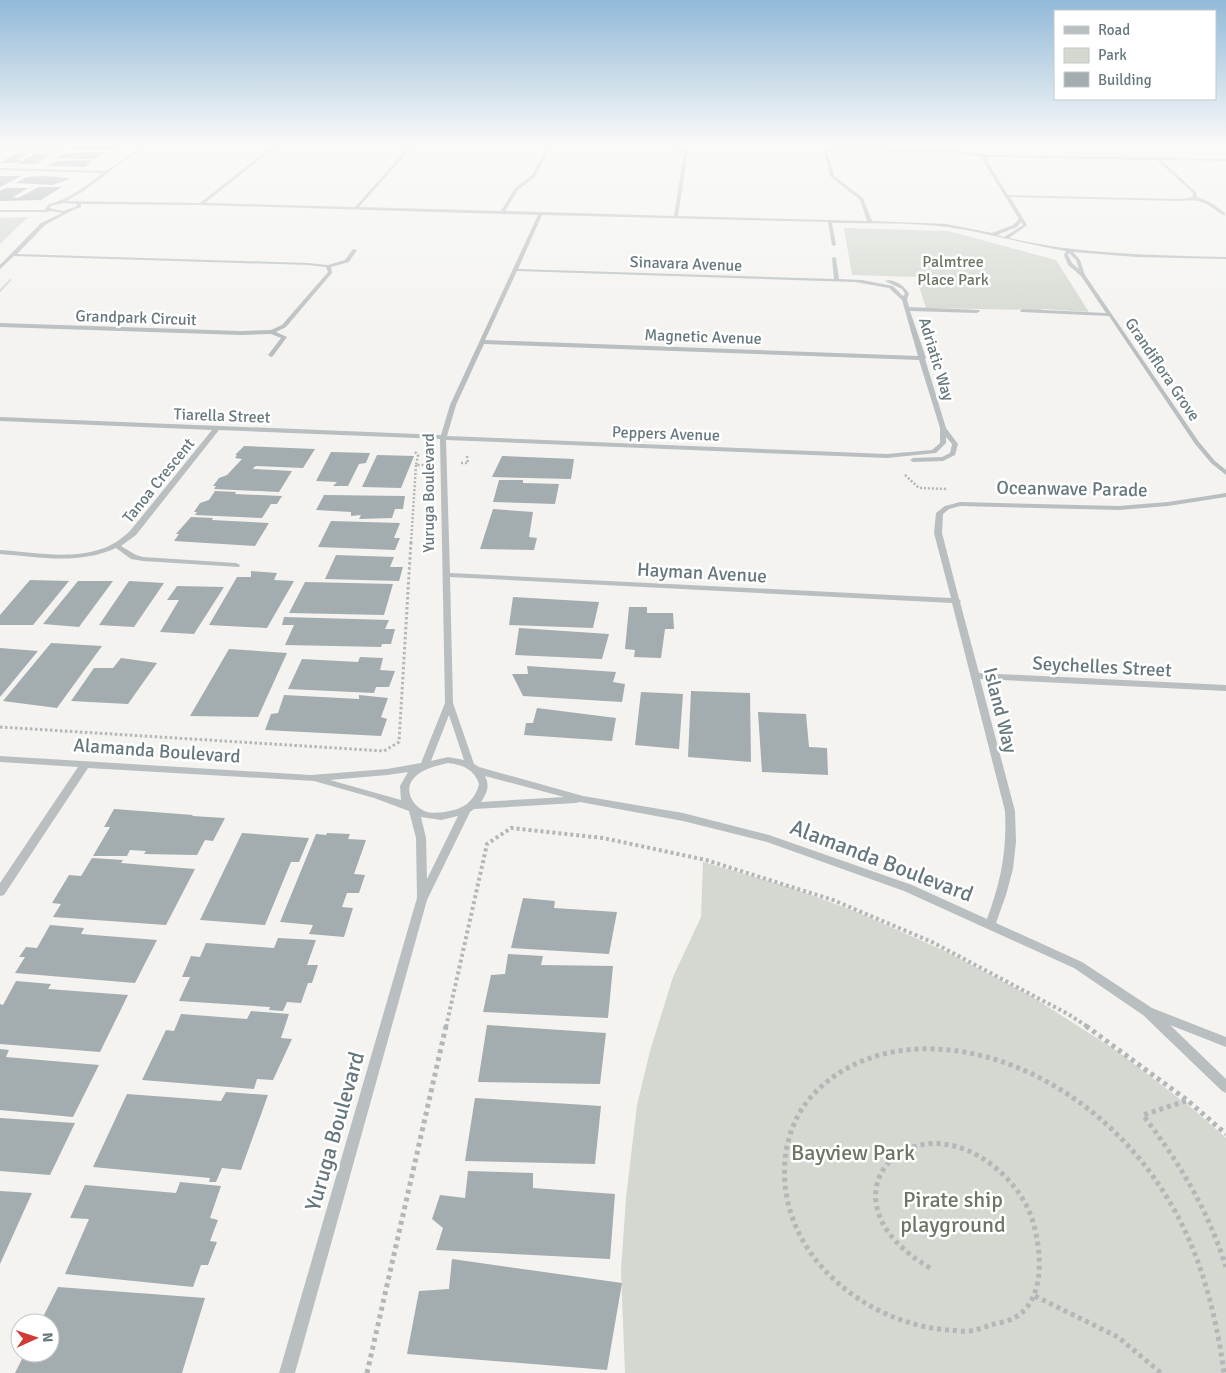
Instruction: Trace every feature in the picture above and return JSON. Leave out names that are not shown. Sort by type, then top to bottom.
[{"type":"street","points":[[7,211],[35,207]]},
{"type":"street","points":[[44,224],[47,207]]},
{"type":"street","points":[[0,268],[44,224],[78,207]]},
{"type":"street","points":[[0,211],[70,211],[97,207]]},
{"type":"street","points":[[320,207],[870,222],[949,226],[1069,250],[1103,254],[1226,258]]},
{"type":"street","points":[[502,212],[505,207]]},
{"type":"street","points":[[676,217],[678,207]]},
{"type":"street","points":[[865,207],[870,222]]},
{"type":"street","points":[[1005,238],[1025,226],[1013,207]]},
{"type":"street","points":[[1215,207],[1224,214]]},
{"type":"street","name":"Yuruga Boulevard","points":[[473,767],[449,703],[444,438],[448,416],[541,213]]},
{"type":"street","points":[[992,235],[1015,226],[1021,219]]},
{"type":"street","points":[[830,221],[834,245]]},
{"type":"street","points":[[13,255],[328,266],[347,261],[355,250]]},
{"type":"street","points":[[1069,250],[1226,253]]},
{"type":"street","name":"Grandiflora Grove","points":[[1083,275],[1078,260],[1069,250],[1066,255],[1067,260],[1083,275],[1197,443],[1213,462],[1226,473]]},
{"type":"street","points":[[834,258],[838,280]]},
{"type":"street","points":[[272,332],[284,326],[328,277],[330,272],[328,266]]},
{"type":"street","name":"Sinavara Avenue","points":[[515,270],[838,280],[894,285]]},
{"type":"street","name":"Adriatic Way","points":[[894,285],[904,299],[908,309],[943,428],[943,443],[934,452]]},
{"type":"street","points":[[908,309],[978,311]]},
{"type":"street","points":[[1023,311],[1111,315]]},
{"type":"street","name":"Grandpark Circuit","points":[[0,325],[240,333],[272,332]]},
{"type":"street","points":[[271,355],[284,337],[272,332]]},
{"type":"street","name":"Magnetic Avenue","points":[[482,342],[923,358]]},
{"type":"street","name":"Tiarella Street","points":[[0,419],[444,438]]},
{"type":"street","name":"Tanoa Crescent","points":[[0,552],[85,555],[104,553],[118,546],[133,533],[217,428]]},
{"type":"street","name":"Adriatic Way","points":[[943,428],[955,444],[953,454],[948,458]]},
{"type":"street","name":"Peppers Avenue","points":[[444,438],[887,456],[922,460],[948,458]]},
{"type":"street","name":"Peppers Avenue","points":[[887,456],[934,452]]},
{"type":"street","name":"Oceanwave Parade","points":[[947,507],[979,503],[1119,508],[1168,504],[1226,495]]},
{"type":"street","name":"Island Way","points":[[947,507],[940,513],[938,533],[1010,811],[1010,868],[990,924]]},
{"type":"street","name":"Tanoa Crescent","points":[[118,546],[143,559],[236,565]]},
{"type":"street","name":"Hayman Avenue","points":[[447,575],[957,601]]},
{"type":"street","name":"Seychelles Street","points":[[976,676],[1226,688]]},
{"type":"street","name":"Yuruga Boulevard","points":[[424,765],[449,703]]},
{"type":"street","name":"Alamanda Boulevard","points":[[0,759],[311,778],[386,772],[424,765]]},
{"type":"street","points":[[448,760],[473,767],[484,784],[483,792],[468,808],[439,817],[426,815],[412,808],[404,798],[403,789],[406,780],[424,765],[448,760]]},
{"type":"street","points":[[0,892],[85,764]]},
{"type":"street","name":"Alamanda Boulevard","points":[[473,767],[583,799],[683,817],[769,839],[900,885],[1078,965],[1147,1011],[1226,1087]]},
{"type":"street","name":"Alamanda Boulevard","points":[[311,778],[376,795],[412,808]]},
{"type":"street","name":"Alamanda Boulevard","points":[[468,808],[583,799]]},
{"type":"street","name":"Yuruga Boulevard","points":[[412,808],[421,838],[422,900]]},
{"type":"street","name":"Yuruga Boulevard","points":[[287,1373],[422,900],[468,808]]},
{"type":"street","name":"Alamanda Boulevard","points":[[1147,1011],[1226,1042]]},
{"type":"path","points":[[0,727],[384,751],[399,742],[418,455],[411,450]]},
{"type":"path","points":[[416,465],[468,463],[466,457],[472,454]]},
{"type":"path","points":[[900,471],[919,488],[967,490],[974,493],[979,503]]},
{"type":"path","points":[[367,1373],[488,844],[511,828],[603,838],[706,860],[780,882],[879,919],[932,942],[1068,1014],[1106,1038],[1187,1100],[1226,1134]]},
{"type":"path","points":[[809,1262],[789,1220],[782,1180],[786,1145],[791,1126],[802,1107],[814,1092],[850,1066],[887,1052],[941,1048],[965,1050],[990,1056],[1016,1066],[1073,1100],[1114,1133],[1142,1162],[1180,1219],[1208,1288],[1220,1332],[1224,1373]]},
{"type":"path","points":[[1187,1100],[1142,1115],[1185,1174],[1211,1226],[1226,1267]]},
{"type":"path","points":[[930,1268],[900,1248],[886,1232],[875,1198],[876,1182],[881,1171],[893,1156],[918,1145],[943,1144],[958,1147],[979,1156],[996,1168],[1020,1194],[1033,1220],[1038,1258],[1035,1296],[1022,1311],[995,1332]]},
{"type":"path","points":[[1035,1296],[1118,1336],[1137,1349],[1161,1373]]},
{"type":"green space","points":[[28,217],[0,244],[0,218]]},
{"type":"green space","name":"Palmtree Place Park","points":[[844,228],[948,231],[1056,260],[1089,312],[1044,309],[926,308],[916,277],[852,275]]},
{"type":"green space","name":"Bayview Park","points":[[703,862],[789,887],[857,912],[947,952],[1031,996],[1117,1051],[1193,1109],[1226,1138],[1226,1373],[625,1373],[621,1270],[626,1198],[637,1105],[650,1051],[673,977],[701,917]]},
{"type":"building","points":[[244,446],[315,449],[303,468],[254,467],[253,469],[292,471],[279,492],[214,489],[216,486],[213,486],[219,478],[227,475],[242,459],[235,458],[237,455],[235,455]]},
{"type":"building","points":[[331,452],[370,453],[366,463],[359,464],[348,486],[333,486],[337,482],[316,481]]},
{"type":"building","points":[[377,455],[414,456],[401,488],[362,487]]},
{"type":"building","points":[[502,456],[574,459],[571,479],[492,477]]},
{"type":"building","points":[[499,480],[523,480],[523,483],[559,484],[555,504],[493,502]]},
{"type":"building","points":[[215,491],[236,492],[235,494],[282,496],[277,504],[271,504],[262,518],[195,515],[197,512],[194,512],[200,503],[209,500]]},
{"type":"building","points":[[324,495],[405,496],[403,509],[395,509],[392,518],[359,519],[361,515],[351,516],[351,512],[316,510]]},
{"type":"building","points":[[493,509],[533,512],[529,537],[537,538],[534,550],[480,549]]},
{"type":"building","points":[[191,517],[269,523],[255,546],[174,541],[179,534],[176,534]]},
{"type":"building","points":[[331,521],[400,523],[394,538],[400,538],[395,550],[318,547]]},
{"type":"building","points":[[336,555],[394,557],[390,567],[403,567],[399,581],[325,579]]},
{"type":"building","points":[[251,571],[277,573],[274,580],[294,581],[267,628],[209,625],[237,577],[251,577]]},
{"type":"building","points":[[30,580],[69,581],[33,625],[0,625],[0,615]]},
{"type":"building","points":[[78,581],[113,581],[79,627],[43,624]]},
{"type":"building","points":[[129,581],[164,583],[134,627],[99,625]]},
{"type":"building","points":[[305,582],[393,584],[384,615],[289,613]]},
{"type":"building","points":[[177,586],[224,587],[194,634],[160,632],[179,600],[167,600]]},
{"type":"building","points":[[513,597],[599,602],[593,628],[509,625]]},
{"type":"building","points":[[629,607],[647,607],[647,613],[673,613],[674,629],[665,629],[661,658],[634,657],[635,650],[625,649]]},
{"type":"building","points":[[284,617],[389,620],[385,629],[395,629],[391,644],[382,644],[381,647],[285,645],[294,625],[282,625]]},
{"type":"building","points":[[519,628],[609,634],[602,659],[515,655]]},
{"type":"building","points":[[51,643],[102,646],[57,708],[3,701]]},
{"type":"building","points":[[0,648],[38,651],[0,697]]},
{"type":"building","points":[[229,649],[287,653],[258,717],[190,716]]},
{"type":"building","points":[[360,657],[383,658],[380,670],[395,671],[389,687],[376,687],[374,693],[288,689],[302,659],[358,662]]},
{"type":"building","points":[[121,658],[157,663],[128,704],[71,701],[94,668],[113,668]]},
{"type":"building","points":[[527,666],[616,672],[613,682],[625,684],[622,702],[523,696],[512,674],[528,674]]},
{"type":"building","points":[[691,691],[750,693],[751,762],[688,757]]},
{"type":"building","points":[[641,692],[683,694],[679,749],[635,745]]},
{"type":"building","points":[[284,695],[359,699],[359,695],[388,698],[381,717],[387,719],[381,736],[265,730],[271,714],[278,713]]},
{"type":"building","points":[[537,708],[616,718],[612,741],[524,735],[526,723],[533,723]]},
{"type":"building","points":[[758,712],[806,714],[809,747],[827,748],[828,775],[762,772]]},
{"type":"building","points":[[114,809],[225,818],[213,841],[205,840],[197,855],[144,854],[146,851],[130,850],[127,856],[93,856],[110,827],[104,827]]},
{"type":"building","points":[[242,833],[309,838],[299,862],[291,862],[265,925],[200,920]]},
{"type":"building","points":[[327,833],[350,834],[348,839],[366,840],[354,874],[365,875],[359,893],[347,893],[342,907],[353,908],[344,937],[309,934],[313,925],[280,922],[316,834],[326,835]]},
{"type":"building","points":[[92,858],[123,860],[121,863],[195,869],[166,925],[53,917],[61,904],[52,903],[69,875],[81,876]]},
{"type":"building","points":[[523,898],[555,901],[554,908],[617,912],[609,954],[511,948]]},
{"type":"building","points":[[50,925],[84,928],[81,934],[157,940],[135,983],[15,973],[25,957],[19,957],[26,947],[37,948]]},
{"type":"building","points":[[278,938],[316,940],[307,965],[318,965],[312,983],[308,983],[301,1003],[287,1002],[283,1011],[269,1010],[270,1007],[179,1001],[190,977],[182,977],[191,956],[200,957],[206,943],[274,948]]},
{"type":"building","points":[[508,954],[543,956],[541,965],[613,966],[608,1018],[483,1012],[491,975],[505,974]]},
{"type":"building","points":[[16,981],[51,984],[48,989],[128,995],[100,1052],[0,1044],[0,1004],[3,1005]]},
{"type":"building","points":[[251,1011],[289,1014],[281,1038],[292,1039],[273,1080],[257,1079],[254,1089],[142,1080],[166,1030],[174,1031],[181,1014],[247,1019]]},
{"type":"building","points":[[487,1025],[606,1033],[600,1084],[478,1082]]},
{"type":"building","points":[[0,1049],[9,1050],[6,1057],[99,1065],[73,1117],[0,1110]]},
{"type":"building","points":[[226,1092],[268,1095],[241,1170],[222,1168],[216,1182],[209,1182],[210,1178],[93,1167],[127,1094],[221,1101]]},
{"type":"building","points":[[475,1098],[601,1106],[595,1164],[465,1161]]},
{"type":"building","points":[[0,1118],[75,1123],[50,1175],[0,1171]]},
{"type":"building","points":[[468,1171],[533,1173],[533,1188],[615,1194],[610,1259],[436,1250],[443,1228],[432,1219],[440,1195],[465,1198]]},
{"type":"building","points":[[180,1182],[221,1186],[210,1218],[218,1220],[210,1241],[217,1242],[208,1265],[201,1265],[193,1287],[65,1274],[89,1219],[70,1218],[85,1185],[176,1193]]},
{"type":"building","points":[[0,1191],[32,1193],[0,1264]]},
{"type":"building","points":[[452,1259],[622,1283],[607,1370],[407,1354],[419,1291],[449,1289]]},
{"type":"building","points":[[58,1287],[205,1298],[182,1373],[15,1373],[20,1363],[60,1363],[60,1313],[45,1313]]},
{"type":"park label","name":"Pirate ship playground","points":[[953,1212]]}]
